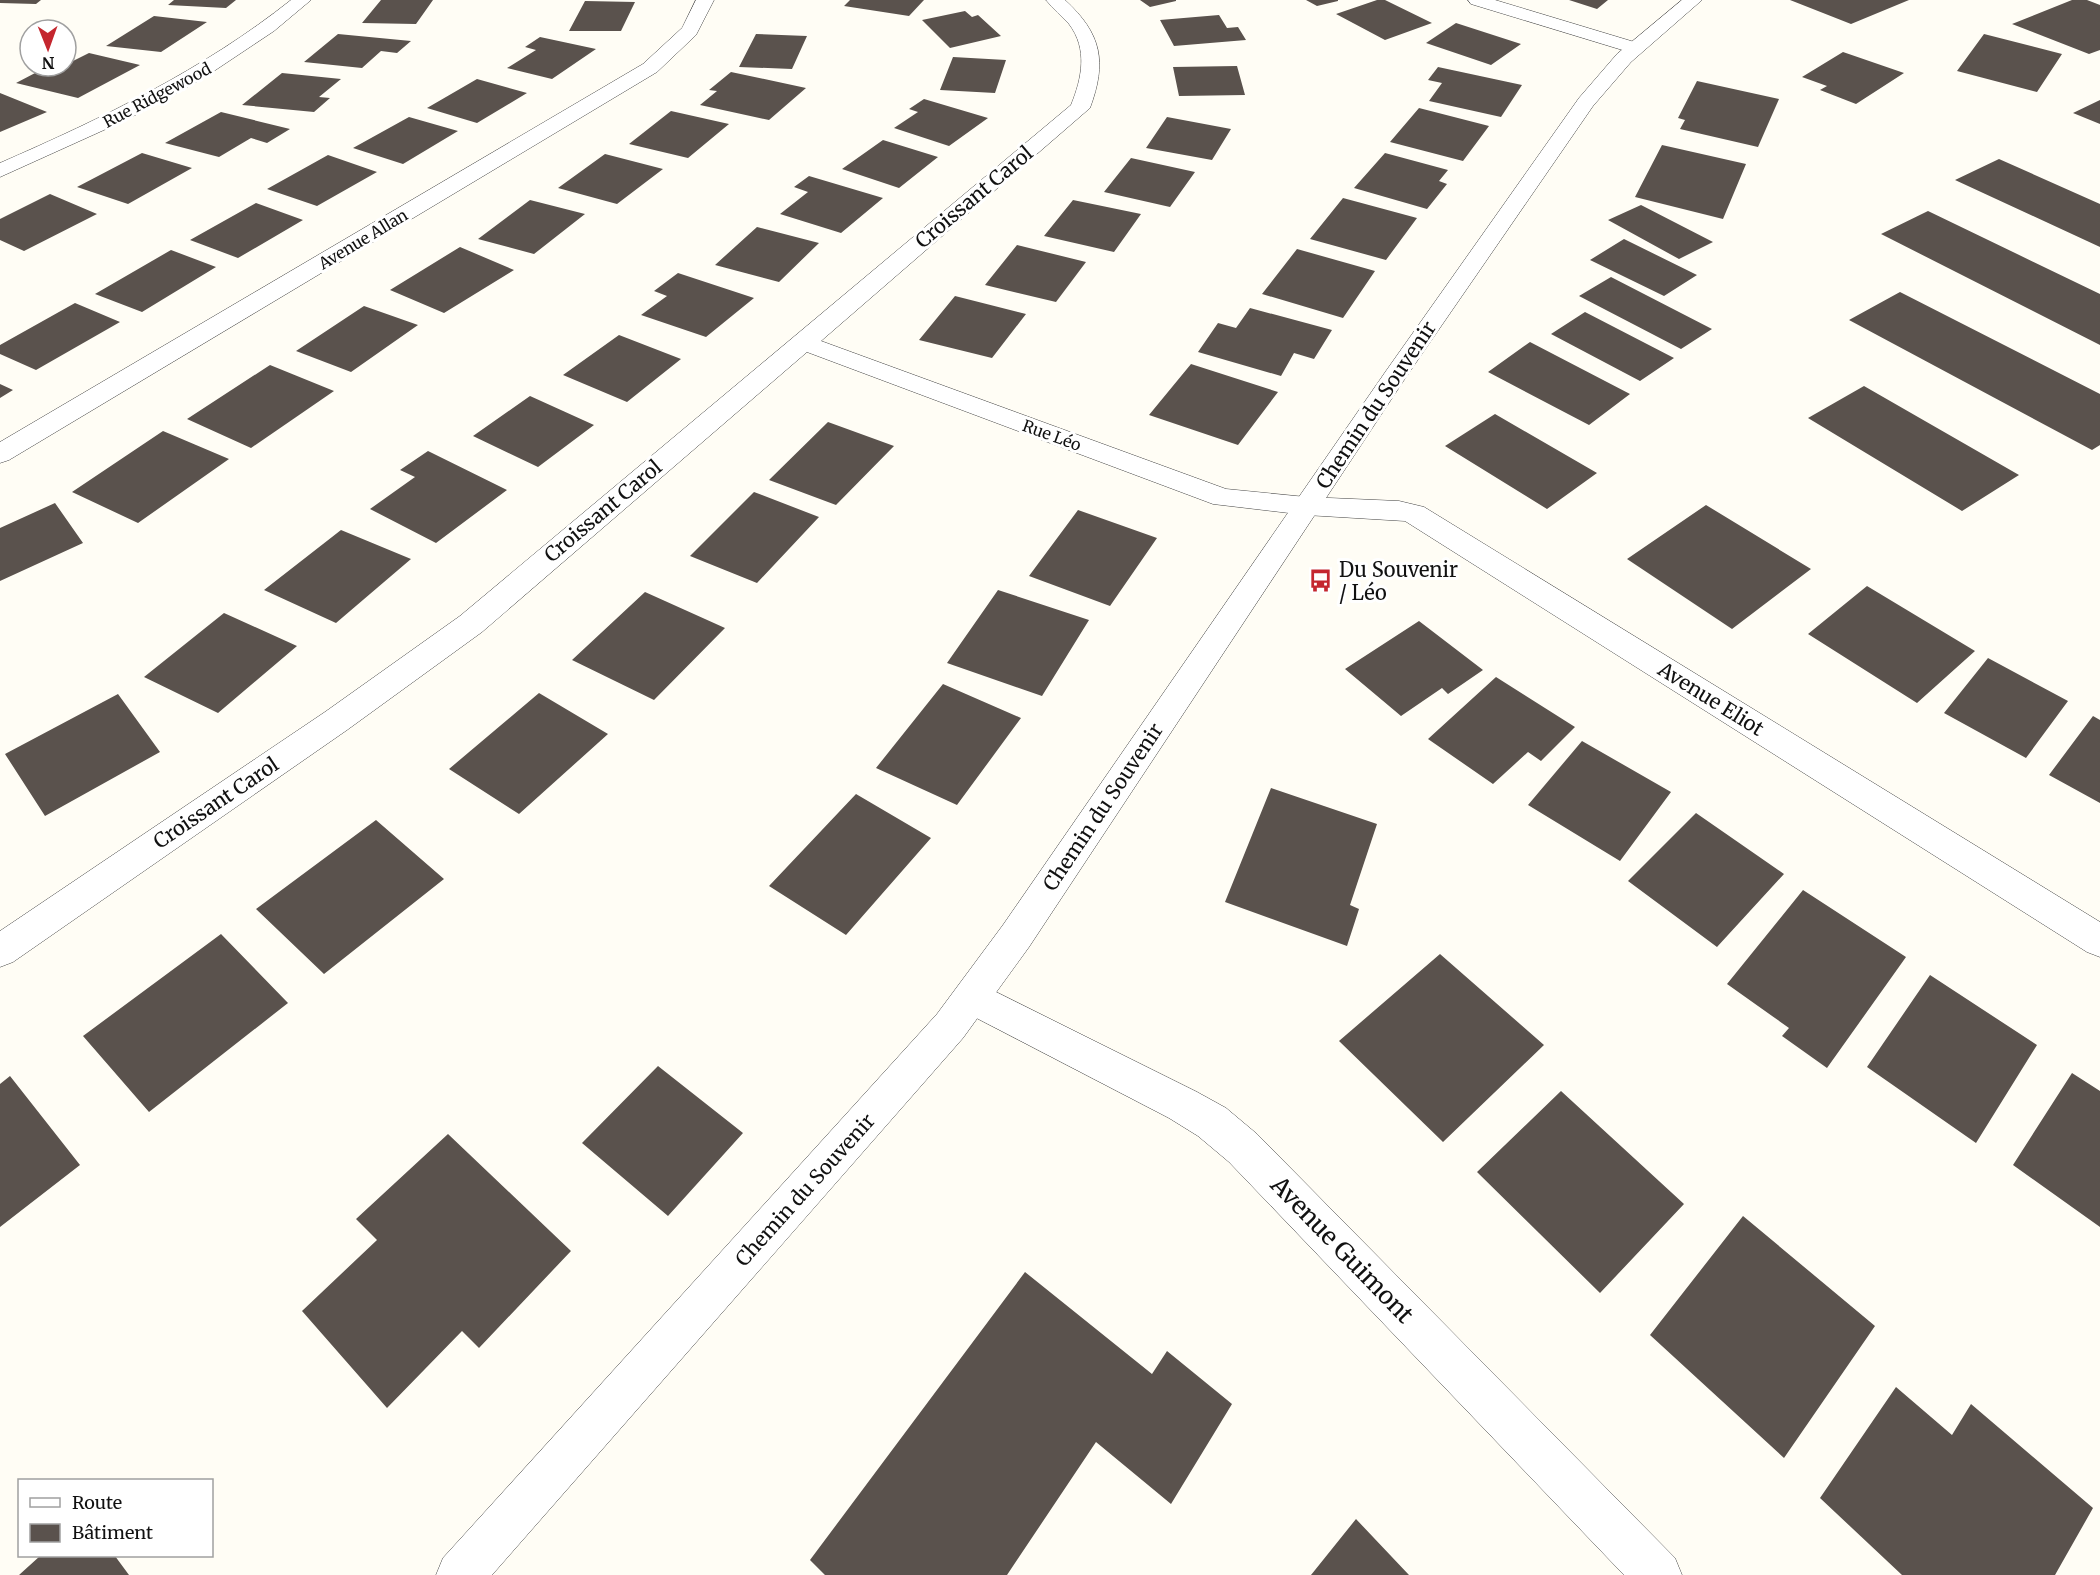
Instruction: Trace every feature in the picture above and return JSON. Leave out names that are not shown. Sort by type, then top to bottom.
[{"type":"street","name":"Rue Ridgewood","points":[[0,171],[139,107],[212,66],[278,20],[302,0]]},
{"type":"street","name":"Avenue Allan","points":[[0,454],[635,78],[659,61],[690,31],[705,0]]},
{"type":"street","name":"Croissant Carol","points":[[0,951],[336,721],[471,624],[1080,108],[1092,72],[1092,54],[1086,36],[1070,13],[1055,0]]},
{"type":"street","points":[[1477,0],[1635,48]]},
{"type":"street","name":"Chemin du Souvenir","points":[[460,1575],[915,1068],[972,997],[1016,936],[1306,506],[1586,102],[1609,73],[1635,48],[1693,0]]},
{"type":"street","name":"Rue Léo","points":[[802,342],[1223,498],[1306,506]]},
{"type":"street","name":"Avenue Eliot","points":[[1306,506],[1385,508],[1414,514],[2100,941]]},
{"type":"street","name":"Avenue Guimont","points":[[972,997],[1183,1105],[1212,1122],[1243,1148],[1658,1575]]},
{"type":"building","points":[[0,0],[41,0],[36,4],[0,3]]},
{"type":"building","points":[[174,0],[236,0],[226,8],[168,5]]},
{"type":"building","points":[[381,0],[433,0],[416,24],[362,23]]},
{"type":"building","points":[[850,0],[924,0],[909,16],[844,6]]},
{"type":"building","points":[[1140,0],[1176,0],[1176,1],[1150,7]]},
{"type":"building","points":[[1306,0],[1338,0],[1338,1],[1317,6]]},
{"type":"building","points":[[1377,0],[1385,0],[1432,23],[1385,40],[1336,14]]},
{"type":"building","points":[[1569,0],[1608,0],[1597,9]]},
{"type":"building","points":[[1790,0],[1909,0],[1851,24]]},
{"type":"building","points":[[2072,0],[2087,0],[2100,5],[2100,50],[2089,54],[2012,24]]},
{"type":"building","points":[[585,1],[635,2],[621,31],[569,31]]},
{"type":"building","points":[[965,11],[972,17],[978,15],[1001,36],[950,48],[922,20]]},
{"type":"building","points":[[1219,15],[1227,28],[1238,27],[1246,40],[1174,46],[1160,20]]},
{"type":"building","points":[[154,16],[207,22],[161,52],[106,46]]},
{"type":"building","points":[[1456,23],[1521,44],[1491,65],[1426,43]]},
{"type":"building","points":[[338,34],[411,41],[397,53],[381,51],[362,68],[304,62]]},
{"type":"building","points":[[756,34],[807,36],[792,69],[739,67]]},
{"type":"building","points":[[1984,34],[2062,54],[2037,92],[1957,71]]},
{"type":"building","points":[[540,37],[596,49],[552,79],[507,68],[536,50],[525,47]]},
{"type":"building","points":[[1843,52],[1904,73],[1856,104],[1820,90],[1827,86],[1802,77]]},
{"type":"building","points":[[89,53],[140,65],[78,98],[16,83],[26,78],[78,78],[78,58]]},
{"type":"building","points":[[953,57],[1006,60],[995,93],[940,90]]},
{"type":"building","points":[[1237,66],[1245,95],[1179,96],[1173,67]]},
{"type":"building","points":[[1438,67],[1522,85],[1501,117],[1429,101],[1442,83],[1428,80]]},
{"type":"building","points":[[731,72],[806,88],[769,120],[700,105],[717,91],[709,90]]},
{"type":"building","points":[[282,73],[341,79],[319,97],[330,98],[314,112],[242,105]]},
{"type":"building","points":[[477,79],[527,93],[477,123],[427,108]]},
{"type":"building","points":[[1697,81],[1779,99],[1758,147],[1680,129],[1685,120],[1678,118]]},
{"type":"building","points":[[0,93],[47,112],[0,132]]},
{"type":"building","points":[[924,99],[988,118],[949,146],[894,128],[918,112],[909,109]]},
{"type":"building","points":[[2100,100],[2100,124],[2073,113]]},
{"type":"building","points":[[1419,108],[1489,126],[1463,161],[1390,142]]},
{"type":"building","points":[[671,111],[729,124],[688,158],[629,144]]},
{"type":"building","points":[[221,112],[290,129],[267,143],[251,138],[219,157],[165,143]]},
{"type":"building","points":[[409,117],[458,131],[403,164],[353,148]]},
{"type":"building","points":[[1167,117],[1231,129],[1212,160],[1146,148]]},
{"type":"building","points":[[883,140],[938,157],[899,188],[842,169]]},
{"type":"building","points":[[1662,145],[1746,164],[1723,219],[1635,197]]},
{"type":"building","points":[[142,153],[192,168],[128,204],[77,187]]},
{"type":"building","points":[[1385,153],[1448,170],[1439,181],[1447,184],[1427,209],[1354,188]]},
{"type":"building","points":[[605,154],[663,169],[617,204],[558,188]]},
{"type":"building","points":[[328,155],[377,172],[317,206],[267,189]]},
{"type":"building","points":[[1131,158],[1195,172],[1170,207],[1104,192]]},
{"type":"building","points":[[1999,159],[2100,204],[2100,247],[1955,180]]},
{"type":"building","points":[[809,176],[883,198],[841,233],[780,214],[808,192],[794,187]]},
{"type":"building","points":[[50,194],[97,214],[24,251],[0,240],[0,219]]},
{"type":"building","points":[[1343,198],[1417,218],[1386,260],[1310,239]]},
{"type":"building","points":[[530,200],[585,214],[534,254],[478,239]]},
{"type":"building","points":[[1073,200],[1141,214],[1114,252],[1044,236]]},
{"type":"building","points":[[256,203],[303,220],[238,258],[190,240]]},
{"type":"building","points":[[1641,205],[1713,242],[1679,259],[1608,220]]},
{"type":"building","points":[[1928,211],[2100,294],[2100,345],[1881,234]]},
{"type":"building","points":[[757,227],[819,243],[779,282],[715,265]]},
{"type":"building","points":[[1624,239],[1697,275],[1664,296],[1590,260]]},
{"type":"building","points":[[1017,245],[1086,262],[1056,302],[985,285]]},
{"type":"building","points":[[460,247],[514,270],[444,313],[390,290]]},
{"type":"building","points":[[1297,249],[1375,271],[1343,318],[1262,294]]},
{"type":"building","points":[[171,250],[216,267],[142,312],[95,294]]},
{"type":"building","points":[[678,273],[754,298],[706,337],[641,315],[667,296],[654,291]]},
{"type":"building","points":[[1611,277],[1712,329],[1681,349],[1579,296]]},
{"type":"building","points":[[1900,292],[2100,394],[2100,445],[2092,450],[1849,320]]},
{"type":"building","points":[[955,296],[1026,314],[992,358],[919,340]]},
{"type":"building","points":[[75,303],[120,322],[36,370],[0,354],[0,345]]},
{"type":"building","points":[[364,306],[418,325],[351,372],[296,351]]},
{"type":"building","points":[[1250,308],[1332,330],[1314,359],[1294,353],[1281,376],[1198,352],[1218,323],[1236,328]]},
{"type":"building","points":[[1585,312],[1674,358],[1640,381],[1551,334]]},
{"type":"building","points":[[619,335],[681,359],[627,402],[563,375]]},
{"type":"building","points":[[1530,342],[1630,394],[1589,425],[1488,372]]},
{"type":"building","points":[[1191,364],[1278,392],[1238,445],[1149,415]]},
{"type":"building","points":[[270,365],[334,391],[251,448],[187,419]]},
{"type":"building","points":[[0,384],[13,390],[0,398]]},
{"type":"building","points":[[1864,386],[2019,475],[1962,511],[1808,418]]},
{"type":"building","points":[[530,396],[594,425],[538,467],[473,436]]},
{"type":"building","points":[[1495,414],[1597,473],[1547,509],[1445,446]]},
{"type":"building","points":[[828,422],[894,446],[836,505],[769,480]]},
{"type":"building","points":[[163,431],[229,459],[138,523],[72,492]]},
{"type":"building","points":[[428,451],[507,490],[436,543],[370,509],[415,477],[400,470]]},
{"type":"building","points":[[754,492],[819,517],[757,583],[690,556]]},
{"type":"building","points":[[55,503],[83,543],[0,581],[0,528]]},
{"type":"building","points":[[1706,505],[1811,569],[1732,629],[1627,559]]},
{"type":"building","points":[[1078,510],[1157,538],[1110,606],[1029,576]]},
{"type":"building","points":[[341,530],[411,559],[336,623],[264,590]]},
{"type":"building","points":[[1867,586],[1975,651],[1917,703],[1808,634]]},
{"type":"building","points":[[998,590],[1089,620],[1042,696],[947,663]]},
{"type":"building","points":[[645,592],[725,628],[654,700],[572,660]]},
{"type":"building","points":[[224,613],[297,646],[218,713],[144,677]]},
{"type":"building","points":[[1419,621],[1483,670],[1448,694],[1442,688],[1401,716],[1345,669]]},
{"type":"building","points":[[1988,658],[2068,701],[2026,758],[1944,713]]},
{"type":"building","points":[[1496,677],[1575,727],[1541,761],[1528,752],[1493,784],[1428,739]]},
{"type":"building","points":[[943,684],[1021,718],[957,805],[876,768]]},
{"type":"building","points":[[539,693],[608,734],[519,814],[449,769]]},
{"type":"building","points":[[118,694],[160,752],[45,816],[5,754]]},
{"type":"building","points":[[2093,716],[2100,720],[2100,803],[2049,775]]},
{"type":"building","points":[[1582,741],[1671,792],[1620,861],[1528,805]]},
{"type":"building","points":[[1271,788],[1377,824],[1350,905],[1359,909],[1347,946],[1225,902]]},
{"type":"building","points":[[856,794],[931,838],[846,935],[769,886]]},
{"type":"building","points":[[1696,813],[1784,874],[1717,947],[1628,881]]},
{"type":"building","points":[[376,820],[444,879],[324,974],[256,909]]},
{"type":"building","points":[[1803,890],[1906,957],[1827,1068],[1782,1036],[1789,1028],[1727,984]]},
{"type":"building","points":[[221,934],[288,1003],[149,1112],[83,1036]]},
{"type":"building","points":[[1440,954],[1544,1045],[1443,1142],[1339,1041]]},
{"type":"building","points":[[1930,975],[2037,1045],[1976,1143],[1867,1067]]},
{"type":"building","points":[[658,1066],[743,1133],[668,1216],[582,1143]]},
{"type":"building","points":[[2072,1073],[2100,1091],[2100,1227],[2013,1165]]},
{"type":"building","points":[[10,1076],[80,1165],[0,1227],[0,1084]]},
{"type":"building","points":[[1561,1091],[1684,1204],[1600,1293],[1477,1172]]},
{"type":"building","points":[[448,1134],[571,1251],[479,1348],[462,1331],[387,1408],[302,1311],[377,1240],[356,1219]]},
{"type":"building","points":[[1743,1216],[1875,1326],[1784,1458],[1650,1335]]},
{"type":"building","points":[[1025,1272],[1152,1374],[1167,1351],[1232,1404],[1171,1504],[1096,1442],[1007,1575],[825,1575],[810,1560]]},
{"type":"building","points":[[1896,1387],[1952,1435],[1971,1404],[2093,1508],[2055,1575],[1902,1575],[1820,1498]]},
{"type":"building","points":[[1356,1519],[1409,1575],[1311,1575]]},
{"type":"building","points":[[39,1557],[116,1557],[129,1575],[19,1575]]},
{"type":"place","name":"Du Souvenir / Léo","points":[[1321,581]]}]
